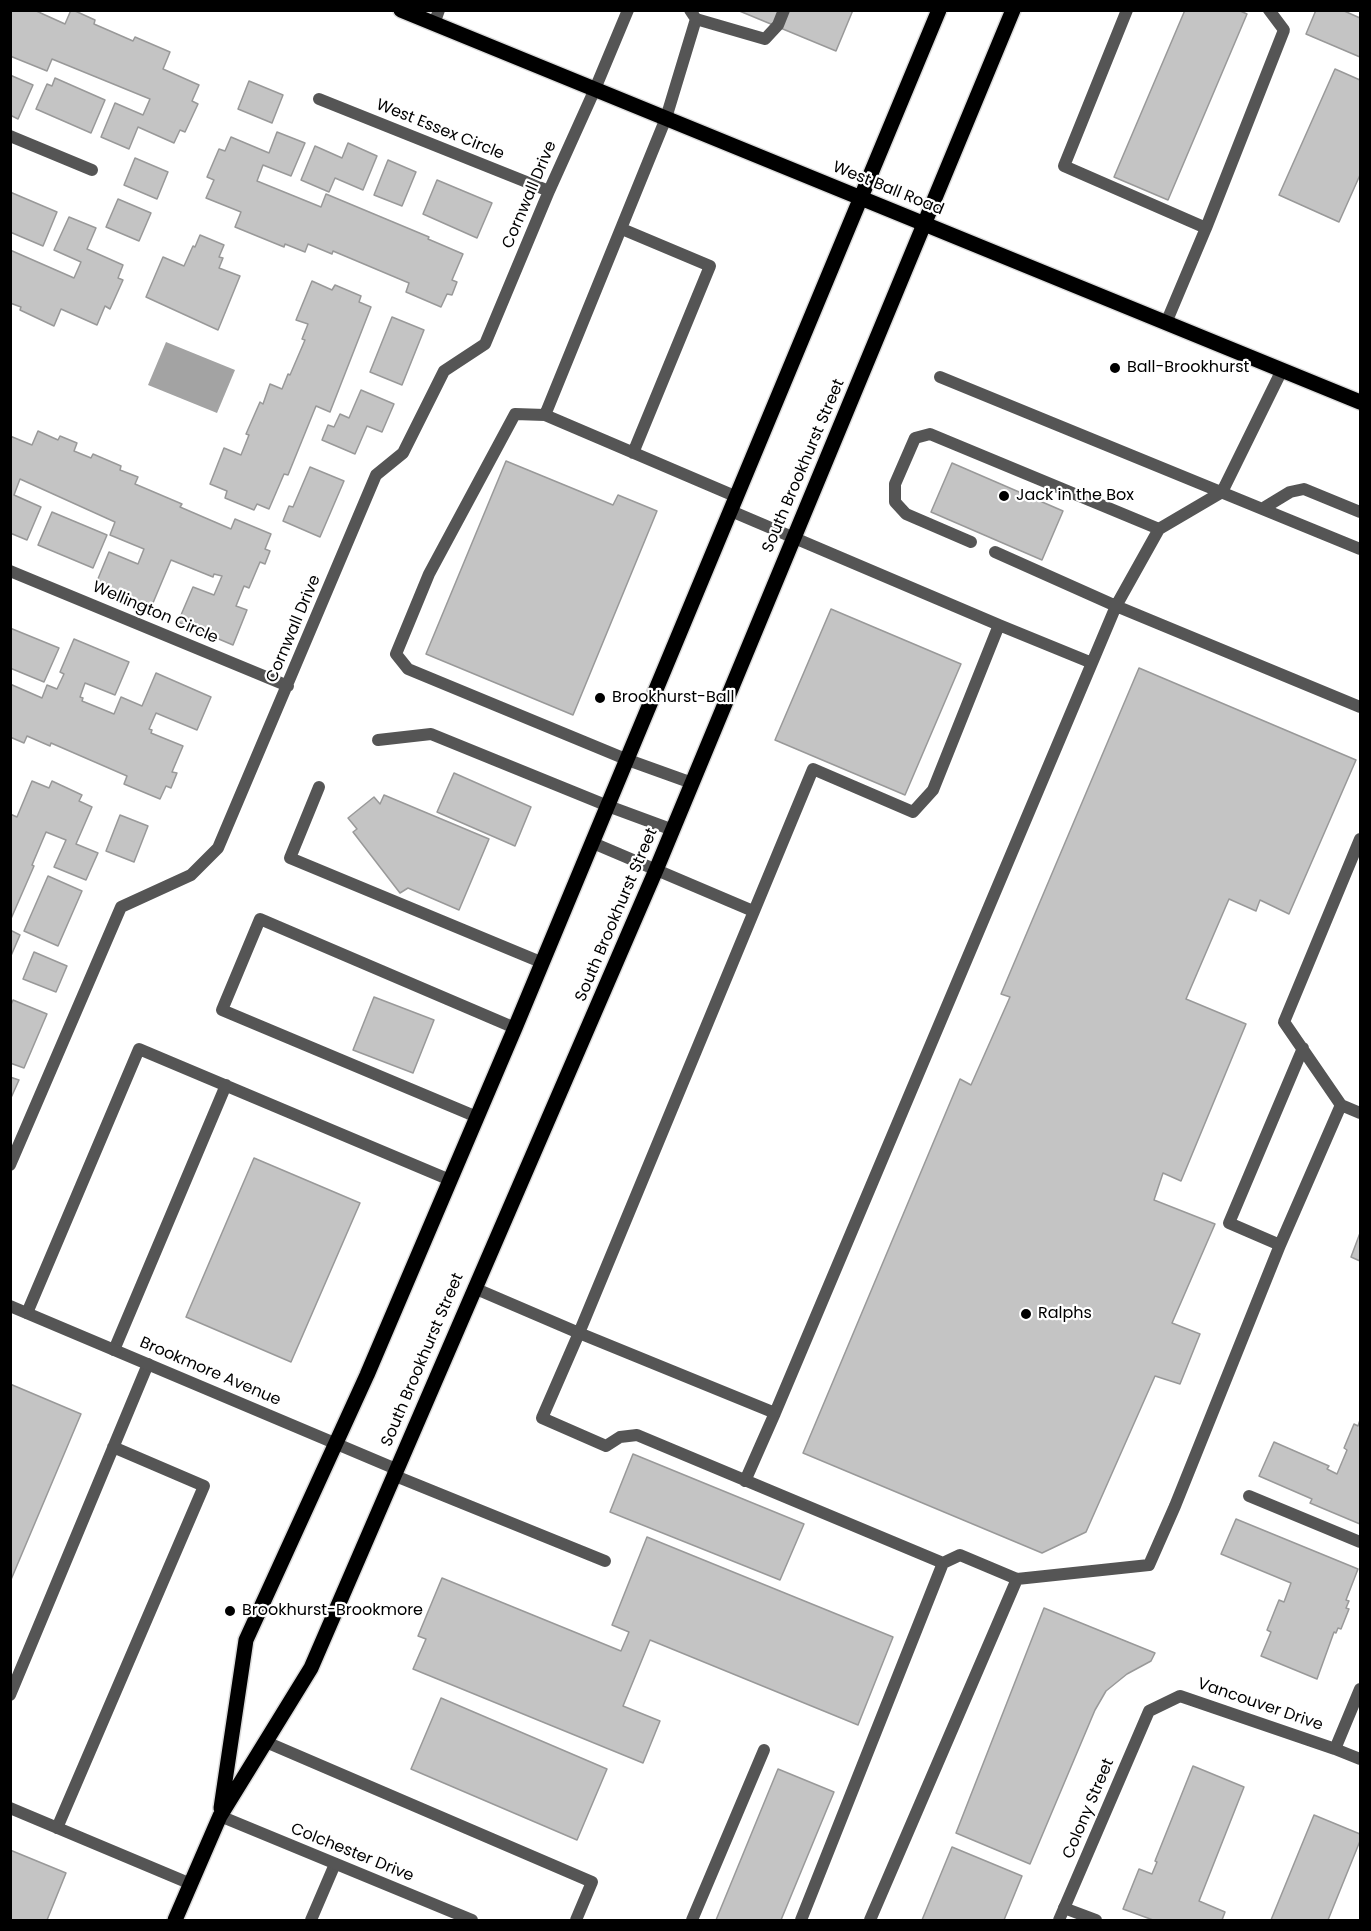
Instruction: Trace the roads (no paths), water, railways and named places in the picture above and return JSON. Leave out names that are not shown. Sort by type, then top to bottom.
[{"type":"main road","name":"West Ball Road","points":[[400,10],[436,17],[595,89],[1282,370],[1360,399]]},
{"type":"main road","name":"South Brookhurst Street","points":[[220,1816],[246,1640],[367,1375],[543,963],[939,10]]},
{"type":"main road","name":"South Brookhurst Street","points":[[175,1920],[220,1816],[311,1668],[673,830],[1013,10]]},
{"type":"street","name":"Cornwall Drive","points":[[10,1165],[121,907],[191,875],[218,848],[376,475],[403,453],[444,371],[485,344],[628,10]]},
{"type":"street","points":[[545,415],[666,118],[693,15],[765,39],[778,25],[784,10]]},
{"type":"street","points":[[1127,10],[1064,166],[1206,228]]},
{"type":"street","points":[[1166,322],[1206,228],[1284,30],[1269,10]]},
{"type":"street","name":"West Essex Circle","points":[[319,99],[549,191]]},
{"type":"street","points":[[10,136],[92,171]]},
{"type":"street","points":[[622,229],[710,266],[633,453]]},
{"type":"street","points":[[745,1480],[1116,606],[1159,529],[1222,492],[1282,370]]},
{"type":"street","points":[[940,377],[1360,549]]},
{"type":"street","points":[[692,783],[628,760],[408,669],[396,654],[429,574],[515,414],[545,415],[633,453],[794,537],[1092,663]]},
{"type":"street","points":[[971,542],[906,514],[895,502],[895,484],[915,438],[930,434],[1159,529]]},
{"type":"street","points":[[1262,509],[1290,492],[1304,489],[1360,512]]},
{"type":"street","points":[[995,552],[1116,606],[1360,706]]},
{"type":"street","name":"Wellington Circle","points":[[10,571],[288,686]]},
{"type":"street","points":[[944,1563],[637,1435],[620,1437],[606,1446],[542,1418],[813,769],[913,812],[933,790],[999,625]]},
{"type":"street","points":[[378,740],[431,735],[673,830]]},
{"type":"street","points":[[319,787],[290,858],[543,963]]},
{"type":"street","points":[[1360,839],[1284,1022],[1341,1105],[1360,1113]]},
{"type":"street","points":[[593,843],[753,911]]},
{"type":"street","points":[[477,1117],[222,1010],[260,919],[515,1028]]},
{"type":"street","points":[[1280,1245],[1229,1223],[1303,1048]]},
{"type":"street","points":[[27,1313],[139,1049],[450,1180]]},
{"type":"street","points":[[114,1350],[226,1085]]},
{"type":"street","points":[[801,1920],[944,1563],[960,1555],[1017,1580],[1149,1565],[1280,1245],[1341,1105]]},
{"type":"street","points":[[474,1288],[775,1413]]},
{"type":"street","name":"Brookmore Avenue","points":[[10,1306],[605,1560]]},
{"type":"street","points":[[10,1695],[148,1364]]},
{"type":"street","points":[[57,1828],[204,1486],[113,1447]]},
{"type":"street","points":[[1249,1496],[1360,1542]]},
{"type":"street","points":[[870,1920],[1017,1580]]},
{"type":"street","points":[[1335,1749],[1360,1689]]},
{"type":"street","name":"Vancouver Drive","points":[[1149,1711],[1180,1696],[1360,1759]]},
{"type":"street","name":"Colony Street","points":[[1059,1920],[1149,1711]]},
{"type":"street","points":[[266,1742],[592,1882],[576,1920]]},
{"type":"street","points":[[692,1920],[764,1750]]},
{"type":"street","points":[[10,1808],[191,1884]]},
{"type":"street","name":"Colchester Drive","points":[[220,1816],[472,1920]]},
{"type":"street","points":[[311,1920],[335,1864]]},
{"type":"street","points":[[1064,1908],[1096,1920]]},
{"type":"place","name":"Ball-Brookhurst","points":[[1115,368]]},
{"type":"place","name":"Jack in the Box","points":[[1004,496]]},
{"type":"place","name":"Brookhurst-Ball","points":[[600,698]]},
{"type":"place","name":"Ralphs","points":[[1026,1314]]},
{"type":"place","name":"Brookhurst-Brookmore","points":[[230,1611]]}]
